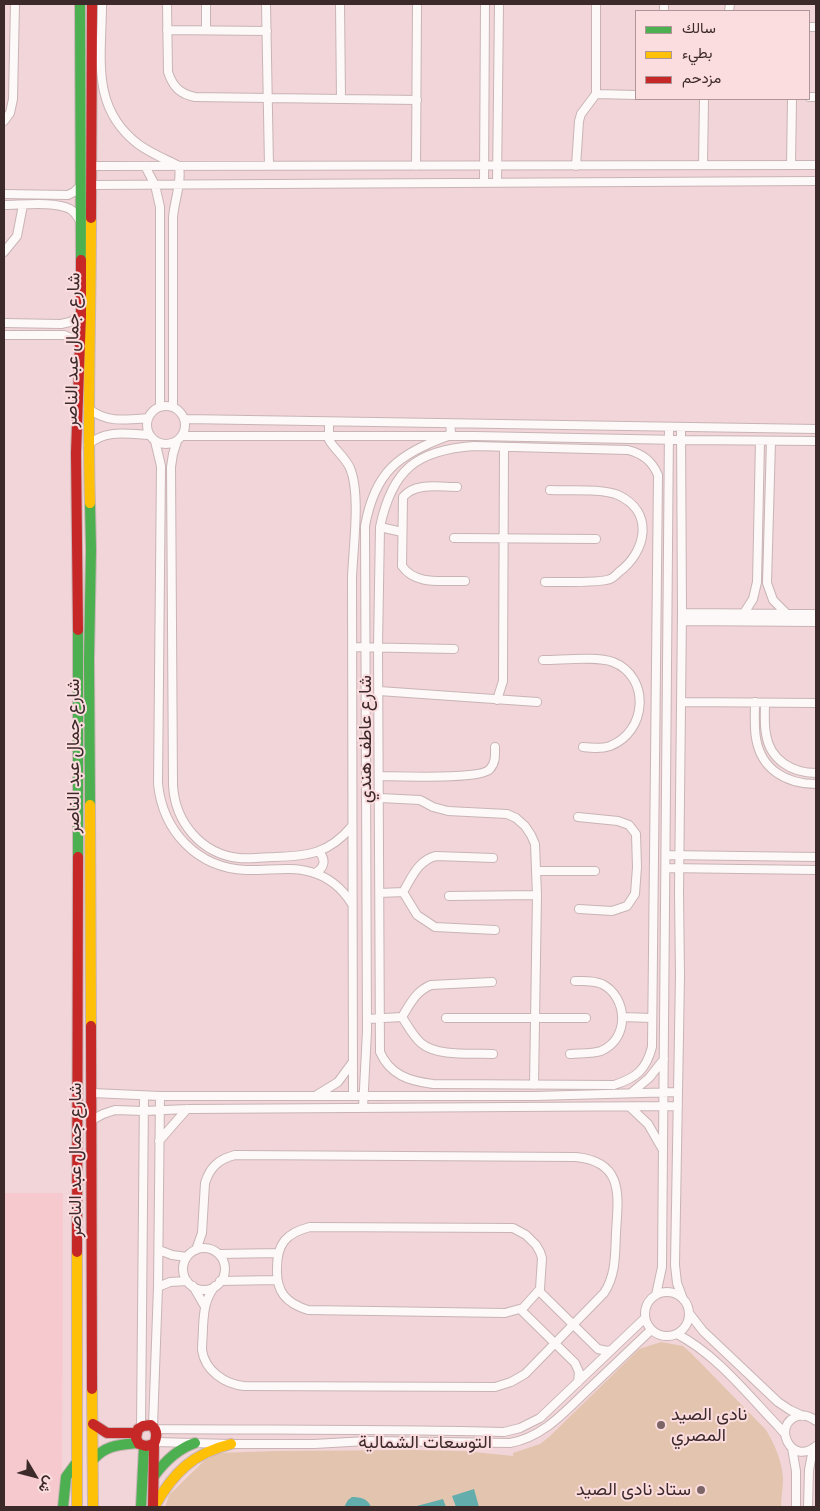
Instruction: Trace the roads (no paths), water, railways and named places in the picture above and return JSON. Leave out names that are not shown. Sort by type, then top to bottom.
[{"type":"main road","points":[[80,6],[96,5]]},
{"type":"main road","name":"شارع جمال عبد الناصر","points":[[93,1507],[89,659],[91,550],[88,408],[91,328],[92,27],[96,5]]},
{"type":"main road","name":"شارع جمال عبد الناصر","points":[[77,1507],[78,659],[76,454],[81,316],[80,6]]},
{"type":"main road","points":[[80,27],[88,25],[92,27]]},
{"type":"main road","points":[[78,659],[84,663],[89,659]]},
{"type":"main road","points":[[78,685],[81,682],[85,682],[90,686]]},
{"type":"main road","points":[[93,1424],[97,1429],[110,1434],[145,1439]]},
{"type":"main road","points":[[93,1460],[107,1446],[145,1439],[158,1433],[154,1428],[149,1425],[145,1439],[141,1507]]},
{"type":"main road","points":[[145,1439],[154,1476],[154,1507]]},
{"type":"main road","points":[[154,1476],[161,1466],[178,1450],[183,1446],[195,1443]]},
{"type":"main road","points":[[154,1507],[179,1472],[194,1458],[206,1451],[231,1444]]},
{"type":"main road","points":[[63,1507],[66,1476],[77,1462]]},
{"type":"street","points":[[4,120],[10,113],[13,99],[15,4]]},
{"type":"street","points":[[167,4],[168,72],[171,82],[177,90],[186,95],[195,98],[417,100]]},
{"type":"street","points":[[206,4],[206,30]]},
{"type":"street","points":[[266,4],[269,166]]},
{"type":"street","points":[[340,4],[341,99]]},
{"type":"street","points":[[416,166],[418,4]]},
{"type":"street","points":[[484,184],[485,4]]},
{"type":"street","points":[[497,184],[498,4]]},
{"type":"street","points":[[576,166],[581,114],[596,94],[596,4]]},
{"type":"street","points":[[96,5],[102,81],[106,102],[116,121],[131,138],[149,151],[179,166]]},
{"type":"street","points":[[167,30],[266,31]]},
{"type":"street","points":[[596,94],[635,95]]},
{"type":"street","points":[[703,165],[704,100]]},
{"type":"street","points":[[791,165],[792,100]]},
{"type":"street","points":[[92,166],[816,165]]},
{"type":"street","points":[[144,166],[155,185],[161,218],[160,407]]},
{"type":"street","points":[[173,407],[174,201],[179,185],[179,166]]},
{"type":"street","points":[[92,185],[816,181]]},
{"type":"street","points":[[4,194],[71,194],[80,186]]},
{"type":"street","points":[[56,195],[57,205]]},
{"type":"street","points":[[159,202],[167,198],[174,201]]},
{"type":"street","points":[[4,205],[57,205],[73,211],[80,221]]},
{"type":"street","points":[[4,252],[16,236],[23,205]]},
{"type":"street","points":[[4,323],[61,324],[81,316]]},
{"type":"street","points":[[60,335],[63,330],[61,324]]},
{"type":"street","points":[[4,334],[60,335],[72,337],[80,342]]},
{"type":"street","points":[[352,826],[334,844],[319,852],[302,856],[248,858],[223,855],[208,848],[195,838],[184,825],[177,810],[173,785],[171,467],[173,454],[185,428],[184,419],[180,412],[173,407],[160,407],[153,411],[148,418],[147,427],[149,435],[155,441],[161,466],[158,784],[164,811],[182,842],[196,854],[212,863],[238,870],[302,870],[315,873],[327,878],[339,887],[353,904]]},
{"type":"street","points":[[88,408],[98,415],[109,419],[148,418]]},
{"type":"street","points":[[184,419],[816,429]]},
{"type":"street","points":[[328,436],[329,422]]},
{"type":"street","points":[[448,436],[451,432],[450,424]]},
{"type":"street","points":[[669,427],[662,1268],[656,1295],[646,1307],[645,1318],[651,1330],[663,1336],[677,1334],[685,1328],[689,1313]]},
{"type":"street","points":[[681,427],[680,976],[675,1265],[677,1283],[689,1313],[703,1331],[778,1402],[790,1410],[812,1417]]},
{"type":"street","points":[[88,444],[102,436],[112,434],[149,435]]},
{"type":"street","points":[[155,441],[168,444],[180,438],[328,436],[816,441]]},
{"type":"street","name":"شارع عاطف هندي","points":[[328,436],[331,444],[346,462],[356,490],[352,578],[353,1096]]},
{"type":"street","name":"شارع عاطف هندي","points":[[363,1108],[367,1019],[365,536],[367,517],[373,498],[382,480],[400,458],[416,449],[448,436]]},
{"type":"street","points":[[744,613],[753,599],[757,582],[760,441]]},
{"type":"street","points":[[770,441],[767,583],[773,600],[786,613]]},
{"type":"street","points":[[474,446],[628,450],[637,452],[644,457],[653,465],[658,475],[652,1047],[649,1059],[642,1070],[630,1080],[614,1085],[432,1084],[407,1080],[394,1071],[383,1059],[380,1052],[380,776],[378,691],[380,527],[390,493],[402,475],[417,461],[433,452],[451,448],[474,446]]},
{"type":"street","points":[[497,700],[503,681],[504,448]]},
{"type":"street","points":[[457,487],[419,488],[407,492],[403,497],[402,566],[406,573],[422,580],[465,581]]},
{"type":"street","points":[[545,582],[610,580],[630,564],[637,553],[644,528],[641,518],[635,509],[618,495],[608,492],[550,490]]},
{"type":"street","points":[[380,527],[402,532]]},
{"type":"street","points":[[644,528],[658,528]]},
{"type":"street","points":[[454,538],[596,539]]},
{"type":"street","points":[[682,617],[744,613],[816,614]]},
{"type":"street","points":[[682,617],[816,622]]},
{"type":"street","points":[[352,647],[378,646],[454,649]]},
{"type":"street","points":[[544,660],[604,660],[624,668],[637,686],[640,696],[640,707],[637,720],[630,731],[621,740],[609,746],[583,747]]},
{"type":"street","points":[[378,691],[537,702]]},
{"type":"street","points":[[681,702],[816,703]]},
{"type":"street","points":[[755,702],[756,738],[760,751],[767,763],[777,773],[789,780],[802,784],[816,784]]},
{"type":"street","points":[[765,703],[766,734],[773,753],[792,769],[816,773]]},
{"type":"street","points":[[640,707],[656,707]]},
{"type":"street","points":[[380,776],[483,774],[490,770],[495,761],[495,747]]},
{"type":"street","points":[[380,798],[420,800],[439,809],[507,814],[516,818],[525,826],[535,844],[537,895],[534,1085]]},
{"type":"street","points":[[578,817],[618,821],[628,825],[636,834],[638,867],[635,894],[627,906],[612,911],[579,909]]},
{"type":"street","points":[[315,873],[320,870],[324,862],[323,856],[319,852]]},
{"type":"street","points":[[666,855],[816,857]]},
{"type":"street","points":[[403,892],[419,866],[429,858],[436,856],[492,858]]},
{"type":"street","points":[[638,867],[654,866]]},
{"type":"street","points":[[666,868],[816,870]]},
{"type":"street","points":[[536,871],[594,871]]},
{"type":"street","points":[[380,893],[403,892]]},
{"type":"street","points":[[403,892],[417,915],[435,928],[494,930]]},
{"type":"street","points":[[448,896],[537,895]]},
{"type":"street","points":[[570,1054],[600,1051],[608,1047],[619,1034],[622,1017],[621,1006],[617,997],[610,989],[601,983],[591,980],[575,981]]},
{"type":"street","points":[[402,1017],[418,992],[431,985],[492,982]]},
{"type":"street","points":[[367,1019],[402,1017]]},
{"type":"street","points":[[402,1017],[420,1042],[437,1052],[493,1054]]},
{"type":"street","points":[[622,1017],[652,1018]]},
{"type":"street","points":[[446,1018],[586,1018]]},
{"type":"street","points":[[631,1093],[649,1078],[664,1059]]},
{"type":"street","points":[[316,1096],[338,1082],[353,1061]]},
{"type":"street","points":[[353,1076],[355,1080],[359,1081],[364,1077]]},
{"type":"street","points":[[92,1094],[144,1096],[535,1096],[678,1092]]},
{"type":"street","points":[[144,1096],[145,1439]]},
{"type":"street","points":[[160,1096],[159,1250],[154,1428],[410,1429],[504,1432],[520,1428],[540,1418],[645,1318]]},
{"type":"street","points":[[92,1120],[115,1110],[159,1111],[187,1108],[678,1106]]},
{"type":"street","points":[[630,1107],[652,1130],[664,1152]]},
{"type":"street","points":[[159,1140],[187,1108]]},
{"type":"street","points":[[196,1250],[210,1249],[219,1254],[223,1260],[224,1275],[204,1305],[202,1351],[207,1364],[222,1379],[244,1386],[495,1387],[511,1382],[525,1374],[604,1293],[614,1268],[618,1192],[614,1179],[606,1169],[592,1160],[584,1158],[234,1154],[216,1164],[208,1176],[205,1183],[202,1233],[196,1250],[187,1257],[183,1269],[190,1284],[204,1305]]},
{"type":"street","points":[[310,1227],[513,1228],[532,1240],[542,1258],[539,1291],[521,1310],[505,1313],[308,1310],[292,1302],[279,1289],[276,1280],[277,1253],[284,1241],[290,1236],[310,1227]]},
{"type":"street","points":[[202,1233],[210,1249]]},
{"type":"street","points":[[159,1250],[172,1255],[187,1257]]},
{"type":"street","points":[[219,1254],[277,1253]]},
{"type":"street","points":[[158,1287],[170,1282],[190,1284],[204,1289],[218,1284],[276,1280]]},
{"type":"street","points":[[539,1291],[598,1349],[602,1351],[611,1350]]},
{"type":"street","points":[[656,1295],[667,1292],[683,1299]]},
{"type":"street","points":[[521,1310],[577,1368],[579,1372],[578,1382]]},
{"type":"street","name":"التوسعات الشمالية","points":[[145,1439],[231,1444],[367,1442],[510,1443],[523,1440],[541,1432],[555,1421],[651,1330]]},
{"type":"street","points":[[677,1334],[702,1349],[714,1360],[785,1434]]},
{"type":"street","points":[[796,1507],[796,1471],[792,1448],[786,1440],[785,1434],[792,1419],[812,1417]]},
{"type":"street","points":[[520,1428],[523,1440]]},
{"type":"street","points":[[314,1430],[314,1444]]},
{"type":"street","points":[[792,1448],[802,1452],[814,1447]]},
{"type":"street","points":[[808,1507],[809,1470],[814,1447]]},
{"type":"water","points":[[474,1489],[479,1507],[456,1507],[452,1496]]},
{"type":"water","points":[[352,1497],[364,1499],[371,1507],[344,1507]]},
{"type":"water","points":[[443,1499],[446,1507],[413,1507]]},
{"type":"place","name":"نادى الصيد المصري","points":[[661,1425]]},
{"type":"place","name":"ستاد نادى الصيد","points":[[701,1490]]}]
